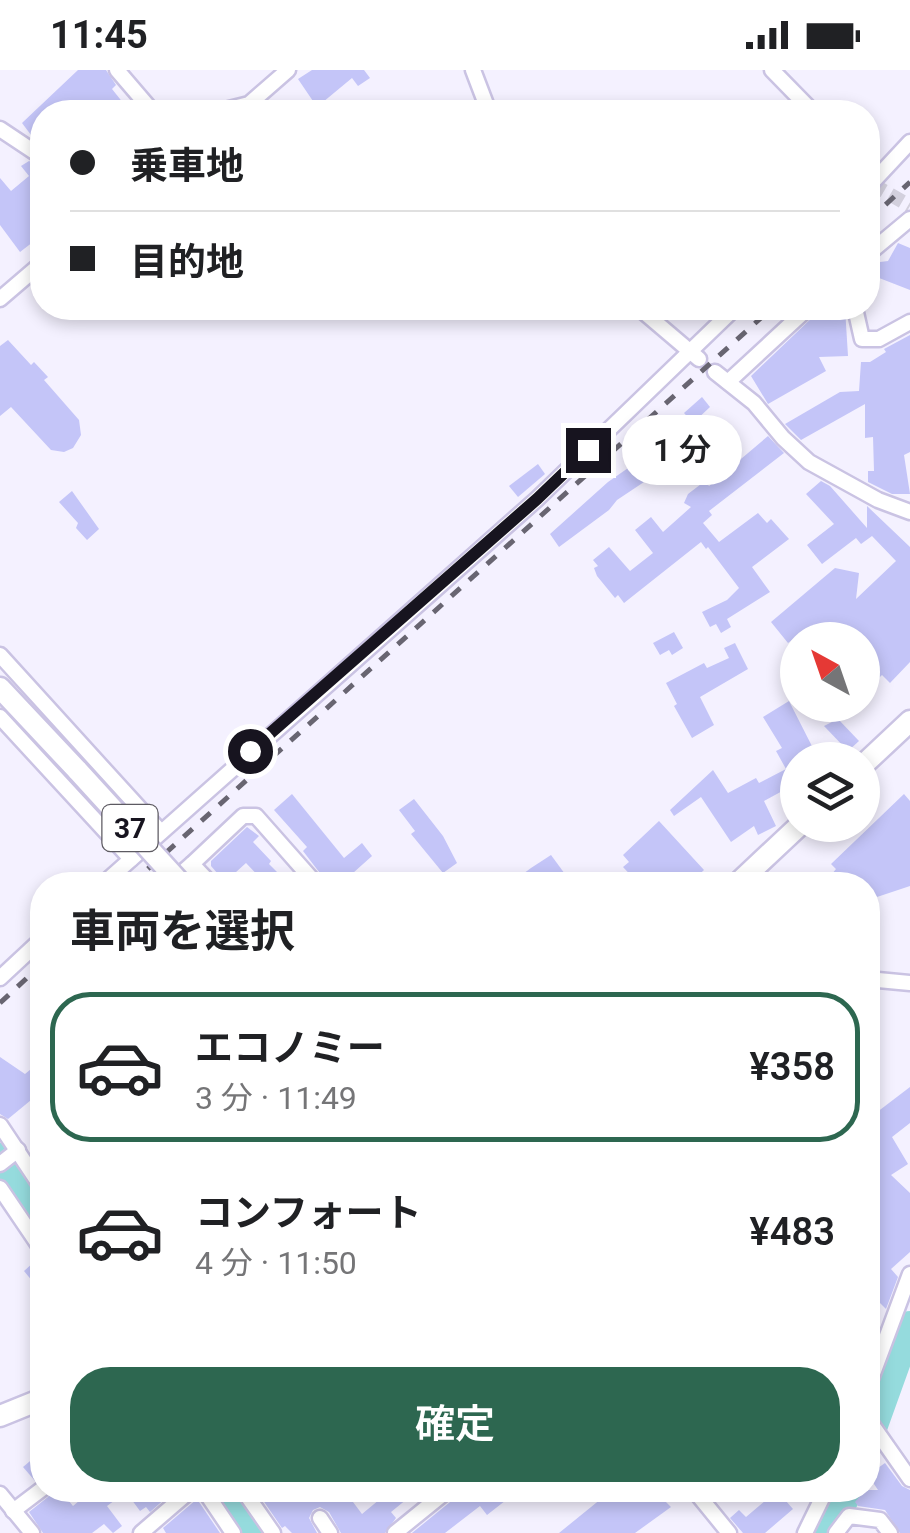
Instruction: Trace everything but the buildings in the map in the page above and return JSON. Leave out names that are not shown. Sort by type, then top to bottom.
[{"type":"main road","name":"37","points":[[0,688],[170,872]]},
{"type":"main road","points":[[880,749],[910,721]]},
{"type":"main road","points":[[750,872],[782,842]]},
{"type":"main road","points":[[0,1416],[30,1404]]},
{"type":"street","points":[[118,70],[143,100]]},
{"type":"street","points":[[254,100],[288,70]]},
{"type":"street","points":[[473,70],[484,100]]},
{"type":"street","points":[[772,70],[801,100]]},
{"type":"street","points":[[0,129],[30,149]]},
{"type":"street","points":[[880,172],[910,142]]},
{"type":"street","points":[[880,244],[910,218]]},
{"type":"street","points":[[0,299],[30,273]]},
{"type":"street","points":[[653,320],[694,354]]},
{"type":"street","points":[[116,872],[537,499],[694,354],[724,320]]},
{"type":"street","points":[[793,320],[721,377],[754,404],[782,438],[810,462],[878,500],[910,512]]},
{"type":"street","points":[[858,320],[862,339],[880,339],[910,322]]},
{"type":"street","points":[[0,655],[161,832]]},
{"type":"street","points":[[0,717],[131,859]]},
{"type":"street","points":[[183,872],[243,816],[256,816],[305,872]]},
{"type":"street","points":[[192,864],[200,872]]},
{"type":"street","points":[[0,978],[30,950]]},
{"type":"street","points":[[880,980],[910,983]]},
{"type":"street","points":[[0,1125],[10,1156],[30,1176]]},
{"type":"street","points":[[0,1188],[30,1232]]},
{"type":"street","points":[[880,1355],[910,1274]]},
{"type":"street","points":[[880,1436],[910,1479]]},
{"type":"street","points":[[0,1494],[32,1533]]},
{"type":"street","points":[[14,1511],[30,1498]]},
{"type":"street","points":[[141,1533],[177,1502]]},
{"type":"street","points":[[212,1502],[234,1533]]},
{"type":"street","points":[[251,1502],[272,1533]]},
{"type":"street","points":[[395,1533],[433,1502]]},
{"type":"street","points":[[703,1502],[728,1533]]},
{"type":"street","points":[[812,1502],[816,1510]]},
{"type":"street","points":[[804,1533],[820,1502]]},
{"type":"street","points":[[836,1533],[849,1516],[880,1520],[890,1533]]},
{"type":"street","points":[[320,1518],[330,1533]]},
{"type":"waterway","points":[[0,1157],[30,1202]]},
{"type":"waterway","points":[[880,1409],[910,1325]]},
{"type":"waterway","points":[[233,1502],[255,1533]]},
{"type":"waterway","points":[[826,1533],[843,1502]]},
{"type":"tunnel","points":[[880,189],[910,206]]},
{"type":"railway","points":[[880,210],[910,182]]},
{"type":"railway","points":[[144,872],[759,320]]},
{"type":"railway","points":[[0,1003],[30,975]]},
{"type":"route","points":[[250,751],[588,450]]}]
